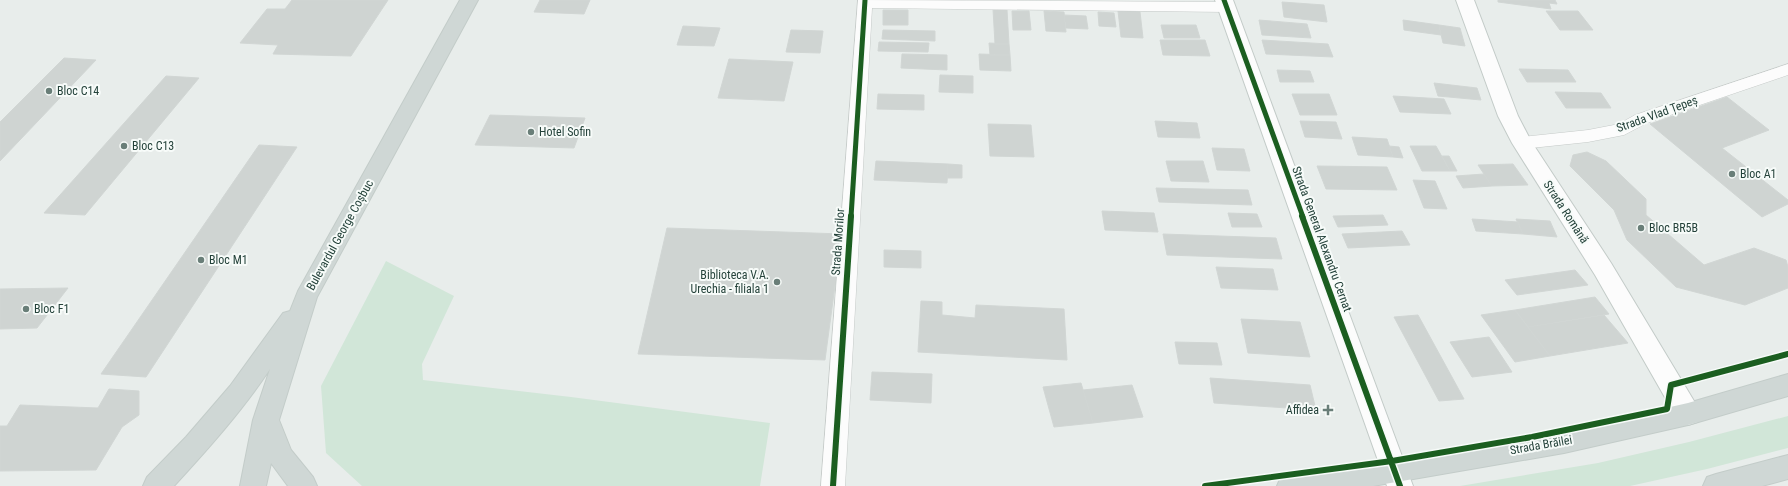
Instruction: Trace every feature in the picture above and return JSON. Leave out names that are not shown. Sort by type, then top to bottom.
[{"type":"main road","name":"Bulevardul George Coșbuc","points":[[253,486],[266,420],[306,297],[469,0]]},
{"type":"main road","points":[[156,486],[195,445],[239,394],[306,297]]},
{"type":"main road","name":"Strada Brăilei","points":[[1290,486],[1398,478],[1688,414],[1788,385]]},
{"type":"main road","points":[[266,420],[281,457],[304,486]]},
{"type":"main road","points":[[1729,485],[1788,467]]},
{"type":"street","name":"Strada Română","points":[[1466,0],[1508,116],[1522,143],[1603,269],[1688,414]]},
{"type":"street","points":[[865,1],[1225,4]]},
{"type":"street","name":"Strada Morilor","points":[[833,486],[865,1]]},
{"type":"street","name":"Strada General Alexandru Cernat","points":[[1225,4],[1398,478]]},
{"type":"street","name":"Strada Vlad Țepeș","points":[[1522,143],[1588,136],[1624,129],[1641,119],[1788,69]]},
{"type":"green space","points":[[386,261],[454,296],[422,364],[423,380],[571,397],[770,423],[760,486],[362,486],[326,453],[321,386]]},
{"type":"green space","points":[[1788,416],[1788,448],[1707,469],[1630,486],[1460,486],[1598,463],[1689,442]]},
{"type":"building","points":[[292,0],[388,0],[351,56],[273,54],[278,45],[240,43],[267,9],[285,9]]},
{"type":"building","points":[[540,0],[590,0],[584,14],[534,12]]},
{"type":"building","points":[[1498,0],[1555,0],[1557,4],[1549,3],[1551,9],[1498,2]]},
{"type":"building","points":[[1282,2],[1324,5],[1327,22],[1284,17]]},
{"type":"building","points":[[993,9],[1007,10],[1009,44],[995,44]]},
{"type":"building","points":[[883,10],[908,10],[908,25],[883,25]]},
{"type":"building","points":[[1012,11],[1029,11],[1031,30],[1013,30]]},
{"type":"building","points":[[1044,11],[1064,12],[1066,32],[1046,31]]},
{"type":"building","points":[[1118,11],[1140,12],[1143,38],[1121,37]]},
{"type":"building","points":[[1546,11],[1578,11],[1593,30],[1560,30]]},
{"type":"building","points":[[1098,12],[1114,13],[1116,27],[1099,26]]},
{"type":"building","points":[[1064,15],[1086,16],[1088,29],[1066,28]]},
{"type":"building","points":[[1259,20],[1307,24],[1311,38],[1262,35]]},
{"type":"building","points":[[1403,20],[1439,25],[1441,35],[1404,30]]},
{"type":"building","points":[[1161,25],[1196,25],[1200,38],[1164,38]]},
{"type":"building","points":[[1439,25],[1460,28],[1465,46],[1443,43]]},
{"type":"building","points":[[683,26],[720,28],[714,46],[677,45]]},
{"type":"building","points":[[791,30],[823,31],[820,53],[786,52]]},
{"type":"building","points":[[883,30],[935,31],[935,41],[882,39]]},
{"type":"building","points":[[1160,40],[1205,40],[1210,56],[1163,55]]},
{"type":"building","points":[[1262,40],[1328,44],[1333,57],[1266,54]]},
{"type":"building","points":[[879,42],[929,43],[928,52],[878,51]]},
{"type":"building","points":[[989,43],[1009,44],[1010,55],[990,55]]},
{"type":"building","points":[[902,54],[947,55],[947,70],[901,68]]},
{"type":"building","points":[[979,54],[1010,55],[1011,71],[980,70]]},
{"type":"building","name":"Bloc C14","points":[[64,58],[96,60],[0,161],[0,122]]},
{"type":"building","points":[[729,59],[793,62],[784,101],[718,98]]},
{"type":"building","points":[[1519,69],[1568,70],[1576,82],[1527,82]]},
{"type":"building","points":[[1277,70],[1310,71],[1314,82],[1280,82]]},
{"type":"building","points":[[940,75],[973,76],[973,93],[939,92]]},
{"type":"building","name":"Bloc C13","points":[[166,76],[199,78],[85,215],[44,213]]},
{"type":"building","points":[[1434,83],[1477,88],[1481,100],[1438,96]]},
{"type":"building","points":[[1555,92],[1601,93],[1611,108],[1566,108]]},
{"type":"building","points":[[878,94],[924,95],[924,110],[877,109]]},
{"type":"building","points":[[1292,94],[1329,94],[1337,115],[1300,115]]},
{"type":"building","points":[[1393,96],[1444,99],[1451,114],[1400,112]]},
{"type":"building","name":"Bloc A1","points":[[1727,97],[1769,130],[1722,148],[1788,200],[1788,204],[1762,217],[1650,124]]},
{"type":"building","name":"Hotel Sofin","points":[[490,115],[585,118],[574,148],[475,145]]},
{"type":"building","points":[[1155,121],[1197,123],[1200,138],[1158,137]]},
{"type":"building","points":[[1300,121],[1336,122],[1342,139],[1305,137]]},
{"type":"building","points":[[988,124],[1031,125],[1034,157],[990,156]]},
{"type":"building","points":[[1352,137],[1387,139],[1393,157],[1358,155]]},
{"type":"building","name":"Bloc M1","points":[[259,145],[297,147],[146,377],[101,374]]},
{"type":"building","points":[[1389,146],[1399,147],[1403,158],[1393,157]]},
{"type":"building","points":[[1410,146],[1436,146],[1450,171],[1422,171]]},
{"type":"building","points":[[1212,148],[1244,149],[1250,171],[1217,170]]},
{"type":"building","name":"Bloc BR5B","points":[[1587,152],[1606,161],[1646,199],[1646,215],[1704,265],[1754,248],[1786,260],[1788,267],[1788,288],[1745,305],[1676,287],[1627,240],[1614,210],[1570,166],[1573,155]]},
{"type":"building","points":[[1442,156],[1449,156],[1457,171],[1450,171]]},
{"type":"building","points":[[876,161],[948,164],[947,183],[874,180]]},
{"type":"building","points":[[1166,161],[1203,161],[1209,182],[1171,181]]},
{"type":"building","points":[[948,164],[962,165],[962,178],[947,178]]},
{"type":"building","points":[[1513,164],[1528,185],[1492,186],[1478,165]]},
{"type":"building","points":[[1317,166],[1387,167],[1397,190],[1326,189]]},
{"type":"building","points":[[1484,174],[1492,186],[1463,188],[1456,176]]},
{"type":"building","points":[[1413,180],[1435,181],[1447,209],[1424,208]]},
{"type":"building","points":[[1156,188],[1248,190],[1252,205],[1159,202]]},
{"type":"building","points":[[1102,211],[1154,213],[1158,232],[1105,230]]},
{"type":"building","points":[[1228,213],[1257,214],[1262,227],[1232,227]]},
{"type":"building","points":[[1383,215],[1388,225],[1338,227],[1333,216]]},
{"type":"building","points":[[1472,219],[1518,222],[1523,234],[1476,231]]},
{"type":"building","points":[[1516,219],[1550,221],[1557,237],[1523,234]]},
{"type":"building","points":[[667,228],[842,234],[825,360],[638,354]]},
{"type":"building","points":[[1402,231],[1410,245],[1348,248],[1342,234]]},
{"type":"building","points":[[1163,234],[1276,238],[1282,259],[1167,255]]},
{"type":"building","points":[[884,250],[921,251],[921,268],[884,267]]},
{"type":"building","points":[[1216,267],[1273,269],[1278,290],[1221,288]]},
{"type":"building","points":[[1575,270],[1588,285],[1517,295],[1505,280]]},
{"type":"building","name":"Bloc F1","points":[[68,288],[37,328],[0,329],[0,289]]},
{"type":"building","points":[[1595,297],[1609,314],[1528,327],[1515,310]]},
{"type":"building","points":[[921,301],[942,302],[942,315],[975,318],[976,305],[1064,309],[1067,360],[918,352]]},
{"type":"building","points":[[1515,310],[1550,356],[1515,362],[1481,315]]},
{"type":"building","points":[[1418,315],[1464,399],[1439,401],[1394,317]]},
{"type":"building","points":[[1604,315],[1628,343],[1550,356],[1528,327]]},
{"type":"building","points":[[1241,319],[1300,322],[1310,357],[1248,353]]},
{"type":"building","points":[[1489,337],[1512,372],[1472,377],[1450,342]]},
{"type":"building","points":[[1175,342],[1217,343],[1222,365],[1179,364]]},
{"type":"building","points":[[872,372],[932,374],[931,403],[870,400]]},
{"type":"building","points":[[1210,378],[1310,385],[1316,410],[1214,403]]},
{"type":"building","points":[[1081,383],[1093,423],[1054,427],[1043,387]]},
{"type":"building","points":[[1132,385],[1143,417],[1093,423],[1083,390]]},
{"type":"building","points":[[109,389],[139,391],[139,415],[122,427],[96,470],[0,471],[0,426],[7,426],[20,405],[98,408]]},
{"type":"cycle path","points":[[833,486],[865,0]]},
{"type":"cycle path","points":[[1224,0],[1400,486]]},
{"type":"cycle path","points":[[1205,486],[1392,461],[1532,437],[1667,409],[1671,385],[1788,354]]},
{"type":"place","name":"Bloc C14","points":[[49,91]]},
{"type":"place","name":"Hotel Sofin","points":[[531,132]]},
{"type":"place","name":"Bloc C13","points":[[124,146]]},
{"type":"place","name":"Bloc A1","points":[[1732,174]]},
{"type":"place","name":"Bloc BR5B","points":[[1641,228]]},
{"type":"place","name":"Bloc M1","points":[[201,260]]},
{"type":"place","name":"Biblioteca V.A. Urechia - filiala 1","points":[[777,282]]},
{"type":"place","name":"Bloc F1","points":[[26,309]]},
{"type":"place","name":"Affidea","points":[[1328,410]]}]
